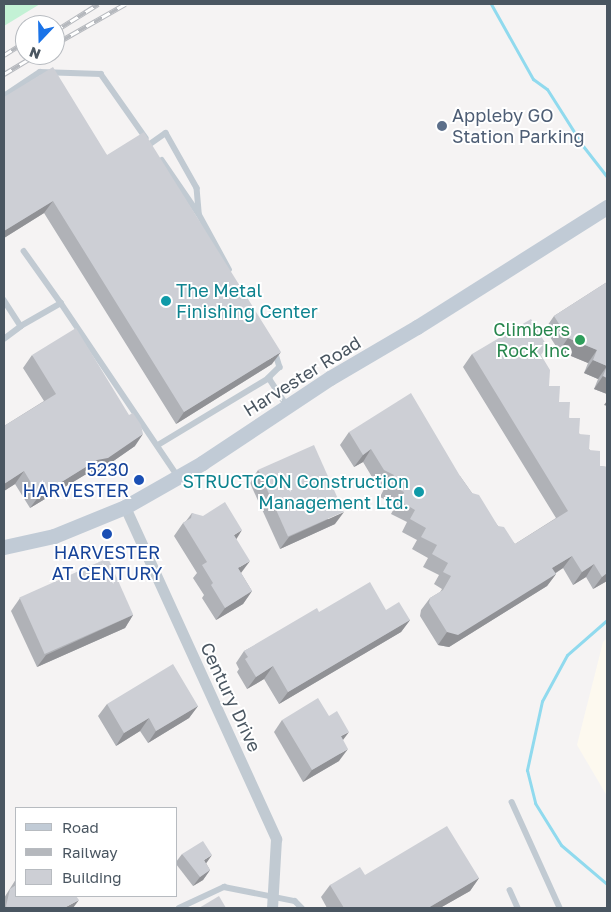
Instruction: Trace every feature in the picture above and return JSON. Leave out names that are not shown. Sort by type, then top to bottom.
[{"type":"main road","name":"Harvester Road","points":[[4,547],[72,530],[125,507],[178,477],[287,406],[607,207]]},
{"type":"street","name":"Century Drive","points":[[125,507],[276,840],[272,908]]},
{"type":"lane","points":[[4,96],[40,72],[101,74],[199,214],[232,274]]},
{"type":"lane","points":[[150,144],[166,133],[197,188],[199,214]]},
{"type":"lane","points":[[24,251],[178,477]]},
{"type":"lane","points":[[4,300],[21,326]]},
{"type":"lane","points":[[4,338],[61,303]]},
{"type":"lane","points":[[158,445],[270,378],[280,367],[279,358],[270,341]]},
{"type":"lane","points":[[270,378],[287,406]]},
{"type":"lane","points":[[512,802],[560,908]]},
{"type":"lane","points":[[180,908],[224,887],[294,901],[302,908]]},
{"type":"lane","points":[[510,890],[518,908]]},
{"type":"shaded area","points":[[607,638],[607,796],[577,745],[603,642]]},
{"type":"green space","points":[[4,4],[40,4],[22,15],[15,15],[15,19],[4,26]]},
{"type":"building","name":"The Metal Finishing Center","points":[[53,67],[107,155],[144,132],[281,352],[184,412],[53,201],[4,231],[4,97]]},
{"type":"building","name":"Climbers Rock Inc","points":[[607,282],[607,366],[593,360],[597,350],[568,338],[554,316]]},
{"type":"building","name":"STRUCTCON Construction Management Ltd.","points":[[531,319],[547,346],[541,355],[550,370],[549,386],[560,386],[559,402],[570,402],[569,418],[580,418],[579,434],[590,435],[589,450],[600,451],[600,466],[607,467],[607,573],[602,577],[594,564],[582,572],[572,556],[552,568],[556,574],[458,635],[447,632],[429,603],[430,598],[443,590],[451,576],[443,572],[448,563],[432,554],[437,545],[421,537],[426,528],[410,519],[415,510],[400,501],[404,492],[389,484],[394,475],[384,470],[371,449],[363,455],[349,432],[411,393],[460,476],[472,493],[479,495],[498,526],[504,527],[515,544],[568,511],[472,354]]},
{"type":"building","points":[[76,328],[129,415],[133,413],[141,425],[143,434],[108,458],[97,460],[39,496],[24,471],[4,484],[4,426],[56,394],[32,355]]},
{"type":"building","points":[[607,366],[607,378],[603,376]]},
{"type":"building","points":[[314,445],[344,512],[288,536],[258,470]]},
{"type":"building","points":[[225,502],[242,530],[234,535],[250,561],[238,568],[252,591],[225,608],[202,565],[207,562],[183,523],[191,518],[192,513],[203,516]]},
{"type":"building","points":[[108,558],[133,615],[45,654],[19,597]]},
{"type":"building","points":[[370,582],[386,610],[399,602],[410,620],[288,692],[273,666],[256,677],[245,659],[248,657],[244,651],[317,608],[319,612]]},
{"type":"building","points":[[173,664],[198,706],[156,731],[149,718],[124,733],[107,704]]},
{"type":"building","points":[[318,698],[329,716],[337,711],[349,732],[341,736],[348,749],[312,770],[282,720]]},
{"type":"building","points":[[447,826],[479,878],[428,908],[344,908],[330,885],[360,867],[365,875]]},
{"type":"building","points":[[203,841],[212,855],[204,860],[210,870],[200,877],[182,854]]},
{"type":"building","points":[[15,886],[15,897],[77,897],[79,900],[64,908],[7,908],[10,889]]},
{"type":"building","points":[[219,896],[226,908],[199,908]]},
{"type":"waterway","points":[[491,4],[533,79],[547,89],[583,146],[607,177]]},
{"type":"waterway","points":[[607,620],[567,655],[542,701],[527,770],[535,803],[561,845],[607,884]]},
{"type":"railway","points":[[65,25],[98,4]]},
{"type":"railway","points":[[65,38],[125,4]]},
{"type":"railway","points":[[4,55],[15,48]]},
{"type":"railway","points":[[4,74],[19,65]]},
{"type":"place","name":"Appleby GO Station Parking","points":[[442,126]]},
{"type":"place","name":"The Metal Finishing Center","points":[[166,301]]},
{"type":"place","name":"Climbers Rock Inc","points":[[580,340]]},
{"type":"place","name":"5230 HARVESTER","points":[[139,480]]},
{"type":"place","name":"STRUCTCON Construction Management Ltd.","points":[[419,492]]},
{"type":"place","name":"HARVESTER AT CENTURY","points":[[107,534]]}]
